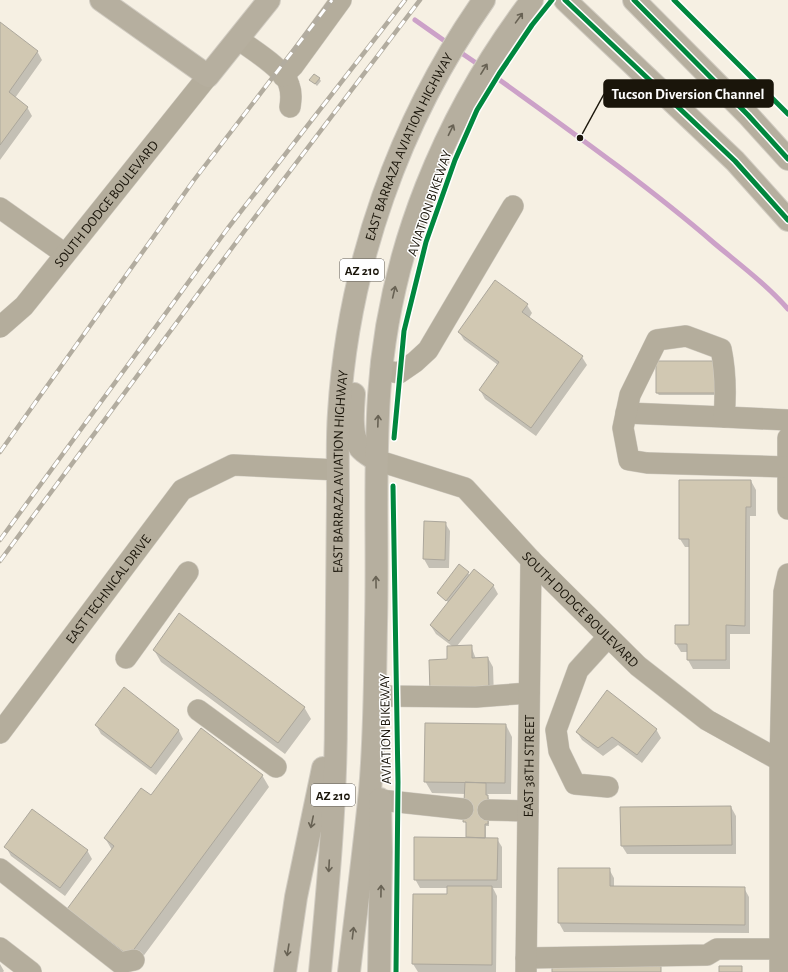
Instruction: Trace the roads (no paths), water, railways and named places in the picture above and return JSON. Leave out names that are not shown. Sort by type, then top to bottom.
[{"type":"main road","points":[[101,0],[208,76],[269,0]]},
{"type":"main road","name":"AZ 210","points":[[349,972],[370,788],[376,621],[376,460],[381,370],[391,308],[402,259],[413,222],[444,146],[465,102],[506,36],[532,0]]},
{"type":"main road","points":[[566,0],[735,161],[788,220]]},
{"type":"main road","points":[[634,0],[748,115],[788,159]]},
{"type":"main road","name":"EAST BARRAZA AVIATION HIGHWAY","points":[[320,972],[328,877],[336,719],[339,414],[349,329],[358,282],[383,193],[433,82],[452,47],[479,7]]},
{"type":"main road","points":[[376,460],[360,448],[353,417],[360,320],[378,233],[396,170],[416,117]]},
{"type":"main road","points":[[285,972],[296,897],[324,766],[332,701],[336,617]]},
{"type":"main road","points":[[376,621],[381,852],[379,972]]},
{"type":"street","points":[[283,76],[293,66],[341,0]]},
{"type":"street","points":[[238,39],[279,71],[283,76],[289,84],[291,95],[290,107]]},
{"type":"street","name":"SOUTH DODGE BOULEVARD","points":[[0,327],[24,306],[208,76]]},
{"type":"street","points":[[381,370],[399,373],[415,362],[428,350],[513,206]]},
{"type":"street","points":[[0,208],[65,254]]},
{"type":"street","points":[[724,417],[726,395],[725,371],[721,349],[686,336],[657,340],[630,395],[623,428],[629,460],[648,463],[787,467]]},
{"type":"street","points":[[626,413],[788,420]]},
{"type":"street","points":[[788,438],[788,509]]},
{"type":"street","name":"SOUTH DODGE BOULEVARD","points":[[376,460],[465,488],[531,560],[638,666],[707,720],[784,764]]},
{"type":"street","name":"EAST TECHNICAL DRIVE","points":[[0,732],[182,490],[233,465],[338,470]]},
{"type":"street","name":"EAST 38TH STREET","points":[[526,965],[531,560]]},
{"type":"street","points":[[126,658],[188,572]]},
{"type":"street","points":[[780,972],[784,865],[784,592],[788,574]]},
{"type":"street","points":[[608,637],[578,670],[556,730],[559,751],[575,784],[608,787]]},
{"type":"street","points":[[378,696],[476,697],[529,693]]},
{"type":"street","points":[[198,710],[276,767]]},
{"type":"street","points":[[380,800],[463,808]]},
{"type":"street","points":[[488,810],[528,811]]},
{"type":"street","points":[[0,869],[120,963],[134,960]]},
{"type":"street","points":[[0,948],[31,972]]},
{"type":"street","points":[[526,965],[707,955],[717,949],[780,949]]},
{"type":"waterway","points":[[415,20],[449,44]]},
{"type":"waterway","points":[[457,50],[482,67]]},
{"type":"waterway","points":[[490,73],[660,198],[752,274],[788,309]]},
{"type":"railway","points":[[0,452],[194,180],[332,0]]},
{"type":"railway","points":[[0,540],[228,228],[405,0]]},
{"type":"railway","points":[[0,561],[246,229],[420,0]]},
{"type":"place","name":"Tucson Diversion Channel","points":[[580,138]]}]
